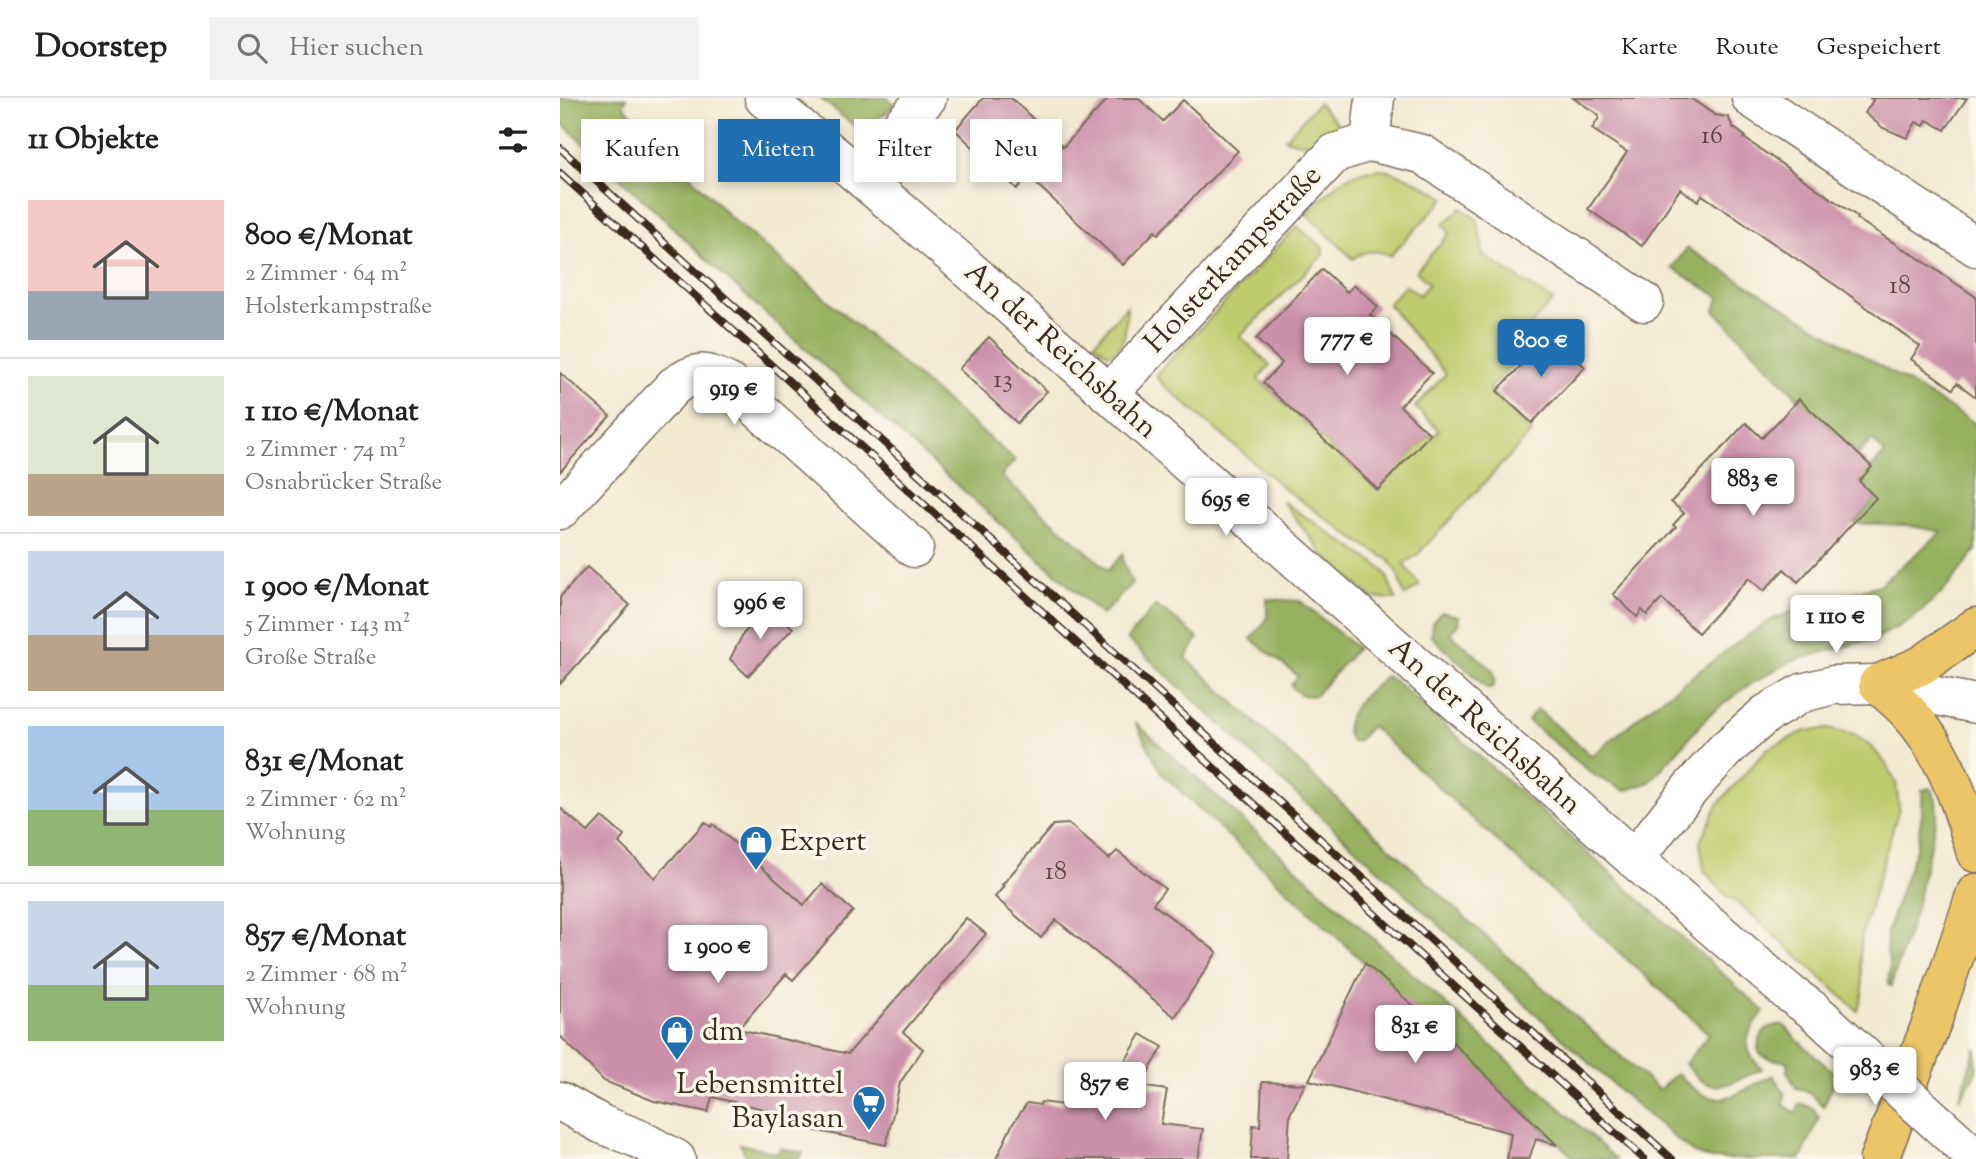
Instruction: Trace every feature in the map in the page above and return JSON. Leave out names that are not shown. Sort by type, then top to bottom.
[{"type":"main road","points":[[1976,627],[1922,665],[1878,684],[1911,714],[1942,760],[1968,824],[1976,853]]},
{"type":"main road","points":[[1879,1159],[1933,1019],[1976,893]]},
{"type":"street","name":"An der Reichsbahn","points":[[764,98],[854,171]]},
{"type":"street","points":[[907,119],[927,98]]},
{"type":"street","points":[[1375,98],[1370,142],[1422,154],[1644,302]]},
{"type":"street","points":[[1751,98],[1976,247]]},
{"type":"street","name":"Holsterkampstraße","points":[[1108,394],[1335,153],[1370,142]]},
{"type":"street","name":"An der Reichsbahn","points":[[867,182],[1634,859],[1788,992],[1814,1011],[1976,1158]]},
{"type":"street","points":[[560,510],[674,386],[694,373],[711,374],[729,383],[915,548]]},
{"type":"street","points":[[1634,859],[1725,750],[1766,714],[1802,693],[1833,685],[1878,684],[1976,704]]},
{"type":"street","points":[[560,1101],[601,1124],[639,1139],[677,1159]]},
{"type":"green space","points":[[560,98],[627,98],[623,105],[636,119],[581,119],[581,141],[560,121]]},
{"type":"green space","points":[[820,98],[888,98],[894,104],[884,115],[876,119],[854,119],[853,125]]},
{"type":"green space","points":[[1318,103],[1342,128],[1341,131],[1314,142],[1300,143],[1285,139]]},
{"type":"green space","points":[[1381,169],[1414,180],[1445,198],[1390,256],[1371,252],[1362,253],[1353,259],[1307,214],[1348,177]]},
{"type":"green space","points":[[625,182],[697,182],[730,217],[1015,460],[1001,476],[1108,570],[1123,554],[1132,584],[1102,615],[724,276]]},
{"type":"green space","points":[[1461,208],[1478,220],[1483,255],[1553,301],[1530,326],[1538,337],[1489,389],[1532,432],[1417,555],[1403,564],[1420,585],[1405,596],[1389,560],[1286,490],[1166,387],[1157,378],[1157,374],[1297,226],[1323,248],[1323,255],[1240,336],[1270,365],[1258,379],[1377,490],[1430,434],[1433,437],[1439,430],[1415,407],[1446,374],[1388,304],[1405,285],[1419,295],[1429,284],[1416,271],[1450,233],[1443,225]]},
{"type":"green space","points":[[1687,248],[1976,424],[1976,550],[1944,591],[1912,619],[1876,638],[1791,661],[1746,687],[1709,715],[1650,782],[1625,791],[1595,776],[1528,721],[1537,709],[1592,756],[1648,709],[1773,619],[1879,585],[1942,532],[1907,525],[1854,523],[1876,498],[1859,481],[1885,453],[1872,440],[1858,454],[1799,399],[1715,311],[1719,297],[1672,268]]},
{"type":"green space","points":[[1127,306],[1123,340],[1120,346],[1108,354],[1094,343]]},
{"type":"green space","points":[[1282,501],[1376,564],[1385,572],[1396,599],[1372,598],[1323,554]]},
{"type":"green space","points":[[1267,599],[1300,601],[1357,648],[1316,695],[1305,696],[1296,691],[1291,685],[1298,676],[1251,639],[1267,619]]},
{"type":"green space","points":[[1155,606],[1198,638],[1186,658],[1510,959],[1659,1090],[1677,1073],[1702,1094],[1723,1098],[1773,1075],[1785,1094],[1783,1104],[1796,1113],[1800,1103],[1813,1108],[1819,1118],[1801,1159],[1711,1159],[1692,1152],[1620,1091],[1127,639]]},
{"type":"green space","points":[[1441,612],[1459,616],[1458,625],[1450,633],[1493,670],[1495,680],[1492,688],[1487,688],[1431,636],[1432,623]]},
{"type":"green space","points":[[1386,676],[1399,684],[1764,1011],[1748,1040],[1750,1054],[1762,1069],[1725,1085],[1709,1085],[1702,1081],[1685,1064],[1709,1034],[1371,726],[1358,741],[1351,741],[1347,723],[1351,714],[1363,696]]},
{"type":"green space","points":[[1135,722],[1616,1159],[1575,1159],[1163,775]]},
{"type":"green space","points":[[1828,729],[1854,735],[1871,746],[1886,764],[1896,783],[1899,808],[1862,934],[1860,955],[1863,992],[1858,1011],[1743,907],[1723,893],[1704,870],[1700,842],[1718,804],[1767,749],[1805,731]]},
{"type":"green space","points":[[1930,788],[1936,799],[1937,814],[1916,908],[1891,986],[1888,984],[1890,968],[1887,932],[1916,848],[1922,814],[1922,790]]},
{"type":"green space","points":[[1779,1025],[1785,1026],[1837,1075],[1824,1106],[1805,1090],[1796,1088],[1787,1071],[1788,1062],[1769,1059],[1760,1054],[1758,1044],[1763,1033]]},
{"type":"green space","points":[[1976,1048],[1976,1074],[1959,1100],[1975,1050]]},
{"type":"green space","points":[[740,1144],[778,1153],[780,1148],[803,1153],[799,1159],[748,1159]]},
{"type":"building","points":[[983,98],[1011,98],[1033,119],[970,119],[970,144],[956,129]]},
{"type":"building","points":[[1109,98],[1138,98],[1163,121],[1183,100],[1238,151],[1158,234],[1155,231],[1123,265],[1034,182],[1062,182],[1062,146]]},
{"type":"building","points":[[1573,98],[1690,98],[1715,115],[1728,117],[1744,138],[1858,217],[1857,219],[1976,297],[1976,397],[1957,383],[1953,389],[1911,359],[1920,346],[1702,195],[1698,201],[1680,189],[1642,246],[1588,209],[1627,152],[1592,129],[1599,115]]},
{"type":"building","points":[[1870,98],[1967,98],[1945,130],[1927,120],[1924,126],[1916,122],[1907,138],[1883,128],[1865,113],[1873,100]]},
{"type":"building","points":[[1010,182],[1023,182],[1017,189]]},
{"type":"building","points":[[1322,269],[1347,292],[1354,285],[1368,297],[1378,307],[1370,315],[1432,373],[1400,406],[1430,434],[1378,490],[1263,383],[1282,363],[1256,339]]},
{"type":"building","points":[[1550,335],[1585,367],[1532,423],[1497,391]]},
{"type":"building","points":[[989,337],[1047,391],[1017,423],[959,369]]},
{"type":"building","points":[[560,373],[610,416],[560,472]]},
{"type":"building","points":[[1799,399],[1872,467],[1859,481],[1876,498],[1798,582],[1784,569],[1764,591],[1749,578],[1698,633],[1662,599],[1647,615],[1642,610],[1637,617],[1613,594],[1676,527],[1673,525],[1684,513],[1671,502],[1746,423],[1762,438]]},
{"type":"building","points":[[587,567],[630,605],[560,684],[560,597]]},
{"type":"building","points":[[769,607],[793,628],[748,676],[730,659],[743,634]]},
{"type":"building","points":[[560,808],[588,832],[602,817],[624,836],[619,843],[655,878],[705,822],[711,827],[713,824],[804,905],[822,884],[853,911],[793,980],[786,974],[738,1029],[848,1054],[966,918],[986,934],[903,1032],[923,1049],[900,1083],[886,1145],[766,1120],[768,1110],[712,1097],[708,1112],[654,1101],[604,1081],[560,1036]]},
{"type":"building","points":[[1069,824],[1109,859],[1117,851],[1165,889],[1153,904],[1217,952],[1175,1017],[1056,920],[1041,938],[995,897],[1053,825]]},
{"type":"building","points":[[1365,963],[1436,1026],[1557,1145],[1536,1139],[1529,1159],[1507,1159],[1511,1133],[1309,1080]]},
{"type":"building","points":[[1141,1034],[1163,1047],[1140,1086],[1167,1090],[1161,1124],[1203,1129],[1198,1159],[996,1159],[1012,1125],[1027,1103],[1063,1105],[1065,1093],[1103,1099]]},
{"type":"building","points":[[1262,1082],[1305,1084],[1290,1114],[1287,1159],[1251,1159],[1253,1125],[1260,1126]]},
{"type":"railway","points":[[560,148],[1672,1159]]},
{"type":"railway","points":[[560,173],[1644,1159]]},
{"type":"place","name":"Expert","points":[[756,872]]},
{"type":"place","name":"dm","points":[[677,1062]]},
{"type":"place","name":"Lebensmittel Baylasan","points":[[869,1132]]}]
